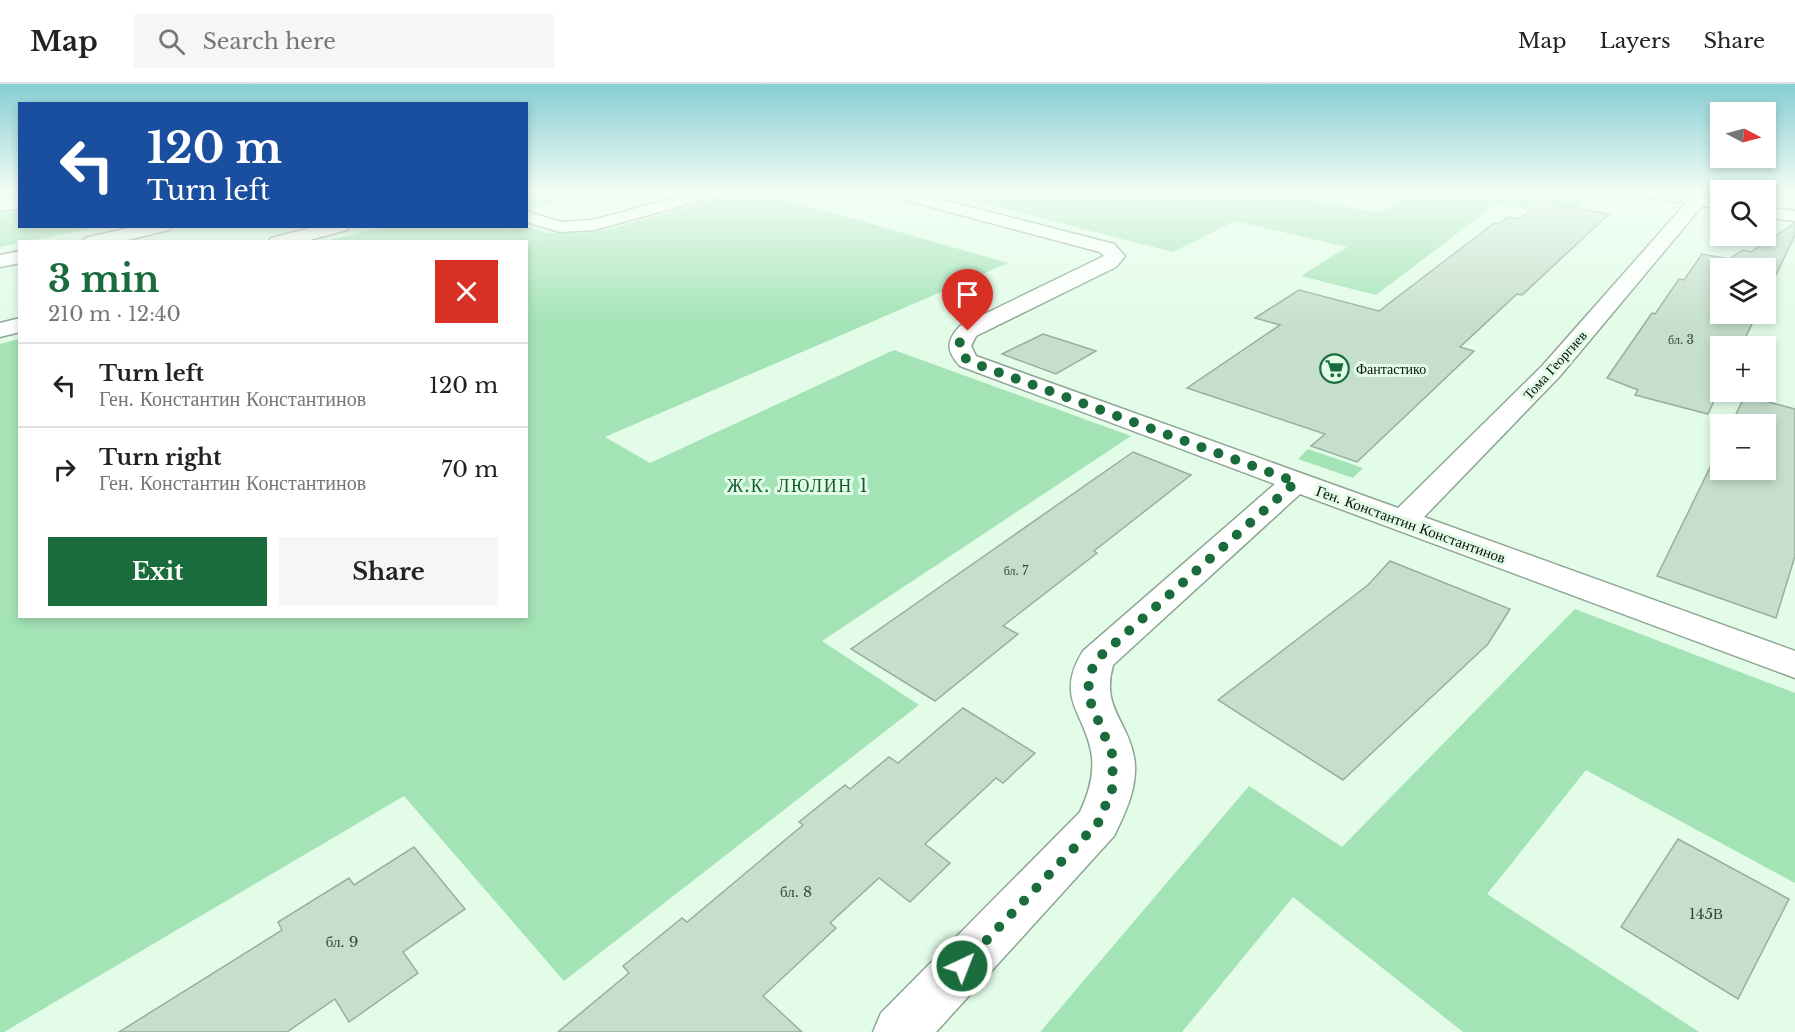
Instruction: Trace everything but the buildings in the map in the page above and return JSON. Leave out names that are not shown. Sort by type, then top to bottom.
[{"type":"street","points":[[101,240],[122,235]]},
{"type":"street","points":[[286,240],[305,235]]},
{"type":"street","name":"Ген. Константин Константинов","points":[[1058,235],[1107,248],[1115,256],[1109,263],[968,331],[960,338],[958,345],[960,353],[968,361],[1795,665]]},
{"type":"street","name":"Тома Георгиев","points":[[1403,521],[1551,371],[1678,235]]},
{"type":"street","points":[[0,261],[18,257]]},
{"type":"street","points":[[0,330],[18,326]]},
{"type":"street","points":[[900,1032],[1098,823],[1112,790],[1113,756],[1090,701],[1088,679],[1096,660],[1296,482]]},
{"type":"green space","points":[[0,235],[58,235],[35,240],[18,240],[18,243],[0,247]]},
{"type":"green space","points":[[349,235],[911,235],[1008,263],[605,437],[650,463],[894,350],[1131,436],[822,641],[919,705],[564,981],[404,796],[4,1032],[0,1032],[0,344],[18,339],[18,618],[528,618],[528,240],[329,240]]},
{"type":"green space","points":[[1108,235],[1207,235],[1173,252]]},
{"type":"green space","points":[[1296,235],[1455,235],[1376,295],[1301,276],[1347,247]]},
{"type":"green space","points":[[1308,449],[1363,468],[1353,478],[1298,459]]},
{"type":"green space","points":[[1575,609],[1795,693],[1795,883],[1586,770],[1487,894],[1699,1032],[1463,1032],[1293,897],[1182,1032],[1040,1032],[1249,786],[1342,847]]},
{"type":"place","name":"Фантастико","points":[[1335,369]]},
{"type":"district","name":"Ж.К. ЛЮЛИН 1","points":[[798,486]]},
{"type":"route","points":[[962,966],[1098,823],[1112,790],[1113,756],[1090,701],[1088,679],[1096,660],[1111,644],[1296,482],[968,361],[958,349],[960,338],[968,331]]}]
